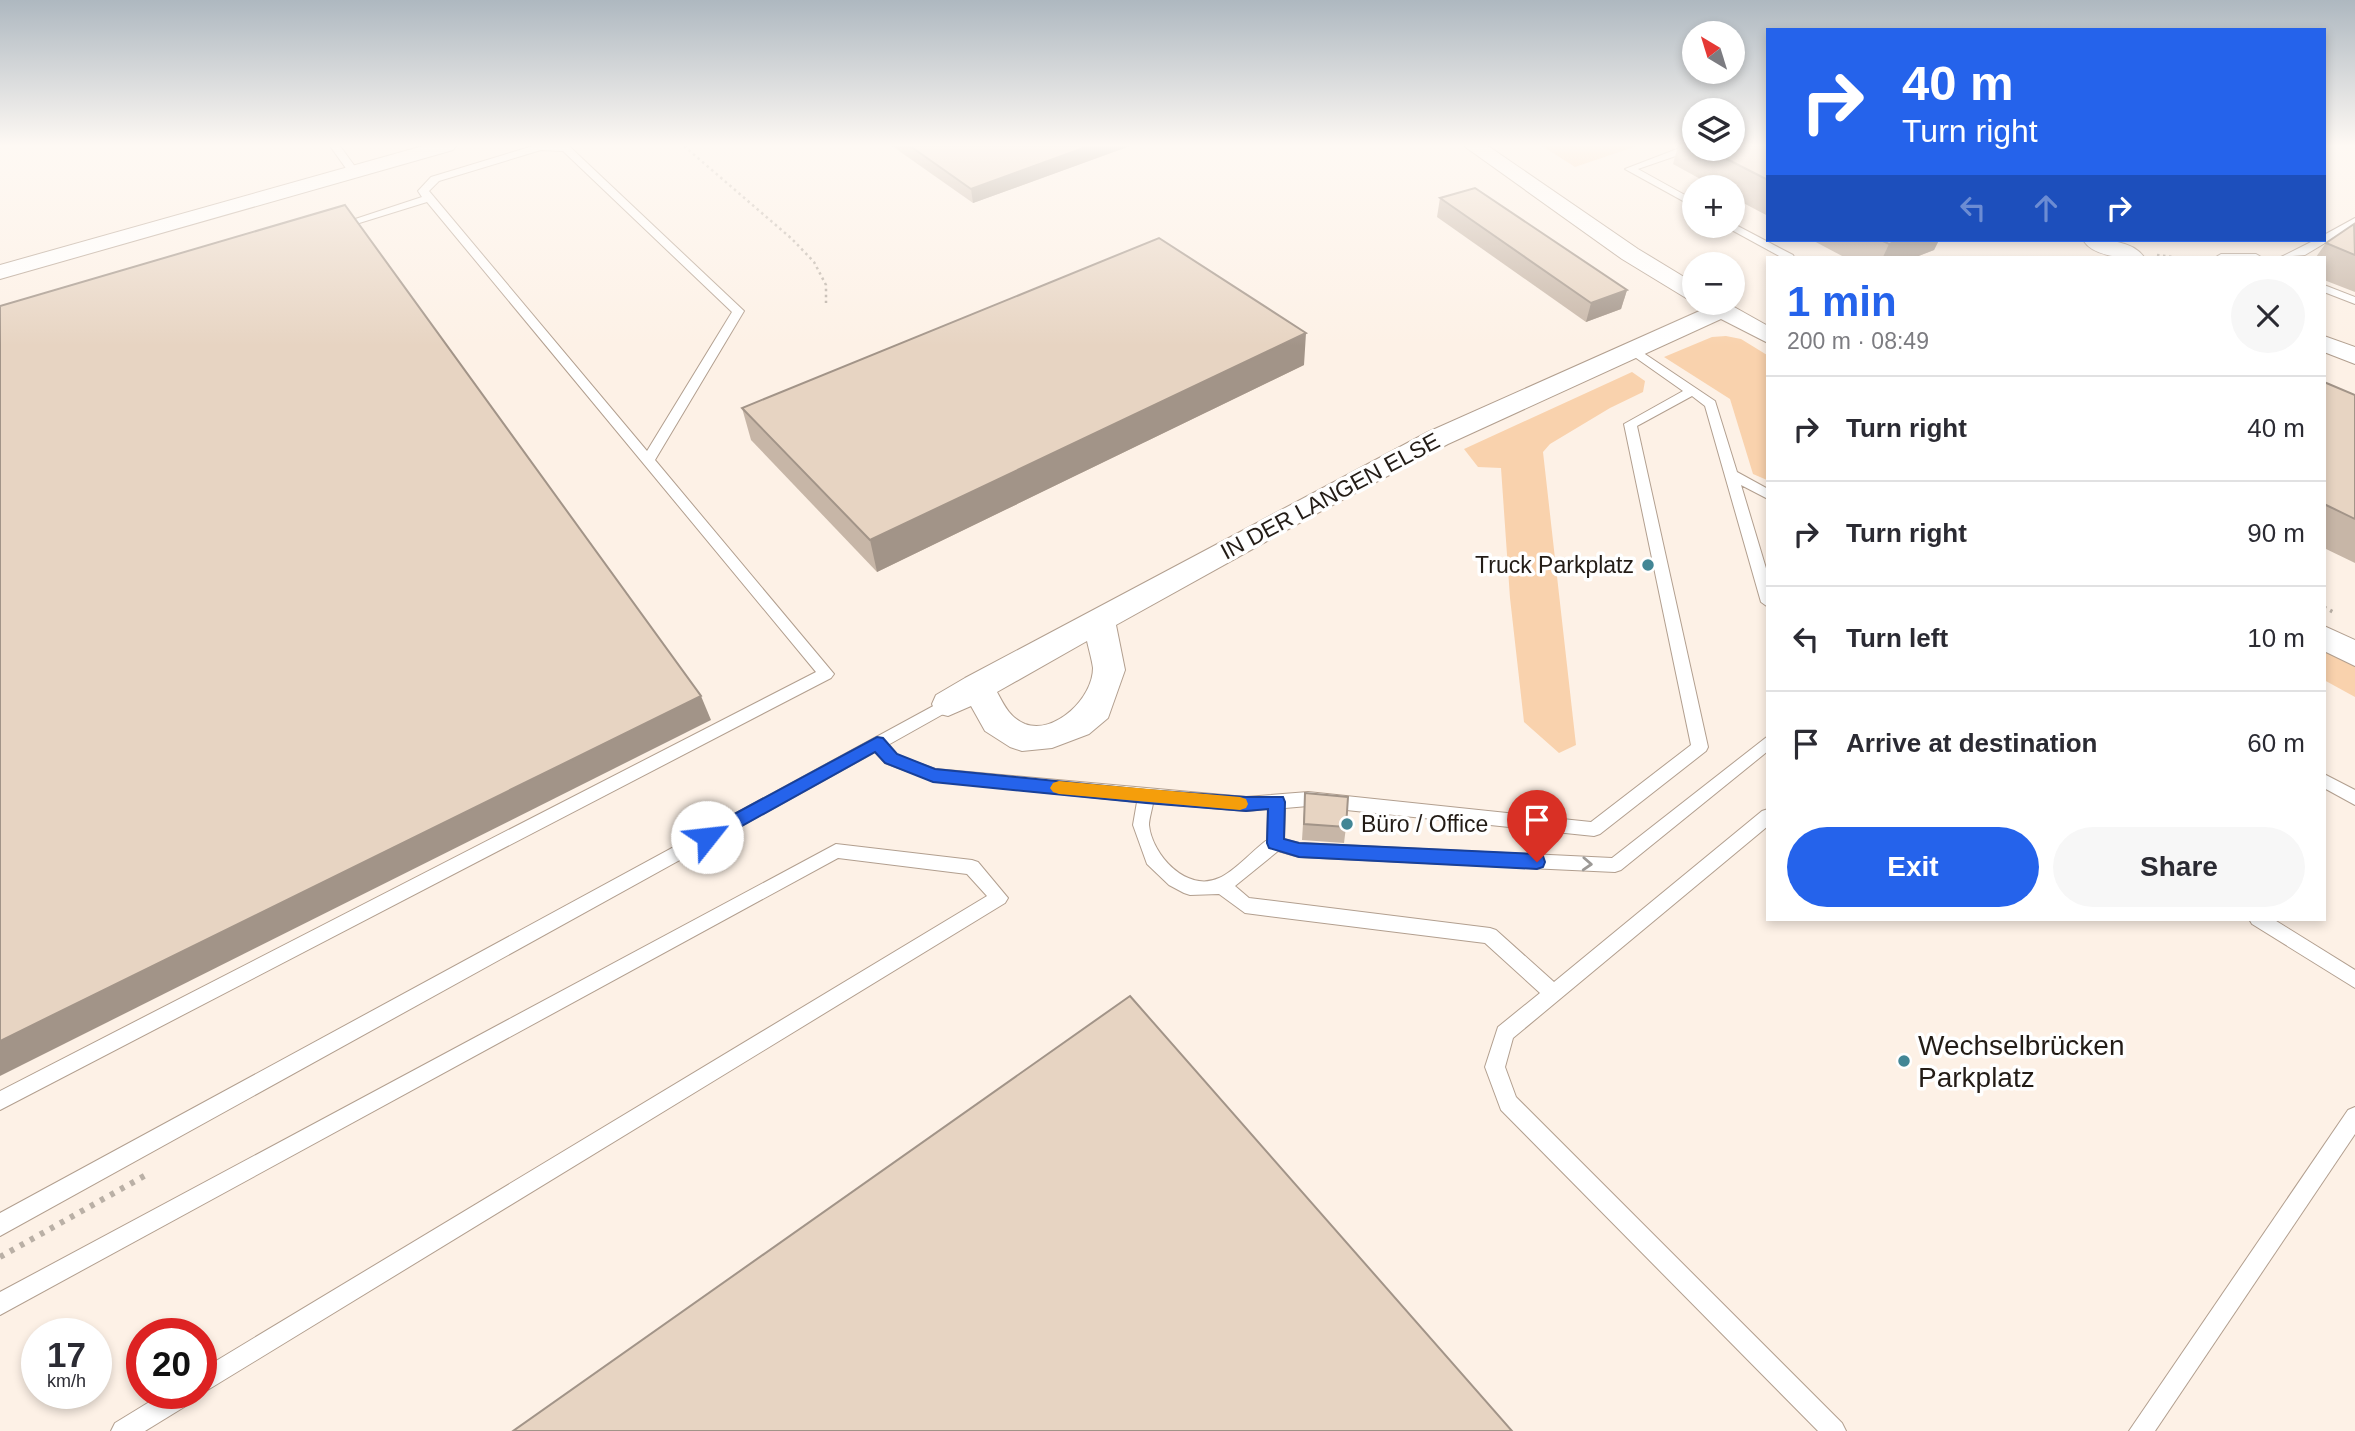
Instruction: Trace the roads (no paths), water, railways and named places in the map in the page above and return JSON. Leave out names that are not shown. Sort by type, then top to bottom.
[{"type":"street","points":[[0,272],[210,213]]},
{"type":"street","points":[[1570,213],[1682,286]]},
{"type":"street","points":[[2098,242],[2130,256]]},
{"type":"street","name":"IN DER LANGEN ELSE","points":[[948,704],[1438,439],[1633,350],[1699,315]]},
{"type":"street","points":[[1732,315],[1766,335]]},
{"type":"street","points":[[2326,344],[2355,356]]},
{"type":"street","points":[[977,687],[997,722],[1021,737],[1052,736],[1077,725],[1096,709],[1109,670],[1099,620]]},
{"type":"street","points":[[2326,639],[2355,654]]},
{"type":"lane","points":[[325,230],[381,213]]},
{"type":"lane","points":[[0,1101],[826,674],[441,213]]},
{"type":"lane","points":[[636,213],[738,311],[647,462]]},
{"type":"lane","points":[[2331,238],[2355,220]]},
{"type":"lane","points":[[1745,233],[1787,256]]},
{"type":"lane","points":[[2290,256],[2323,242]]},
{"type":"lane","points":[[2326,289],[2355,301]]},
{"type":"lane","points":[[1633,350],[1711,404],[1766,595]]},
{"type":"lane","points":[[877,743],[891,759],[933,775],[1246,804],[1308,799],[1594,829],[1700,747],[1630,425],[1692,391]]},
{"type":"lane","points":[[1731,474],[1766,494]]},
{"type":"lane","points":[[0,1225],[948,704]]},
{"type":"lane","points":[[1275,843],[1299,850],[1615,865],[1766,745]]},
{"type":"lane","points":[[2326,781],[2355,798]]},
{"type":"lane","points":[[1146,796],[1141,825],[1153,859],[1175,880],[1190,888],[1222,886],[1275,843],[1277,802]]},
{"type":"lane","points":[[1766,818],[1505,1033],[1495,1067],[1508,1103],[1834,1431]]},
{"type":"lane","points":[[0,1304],[836,851],[972,867],[999,898],[217,1373]]},
{"type":"lane","points":[[1222,886],[1245,905],[1490,936],[1553,993]]},
{"type":"lane","points":[[2261,921],[2355,980]]},
{"type":"lane","points":[[2141,1431],[2355,1117]]},
{"type":"lane","points":[[123,1431],[159,1409]]},
{"type":"place","name":"Truck Parkplatz","points":[[1648,565]]},
{"type":"place","name":"Büro / Office","points":[[1347,824]]},
{"type":"place","name":"Wechselbrücken Parkplatz","points":[[1904,1061]]}]
